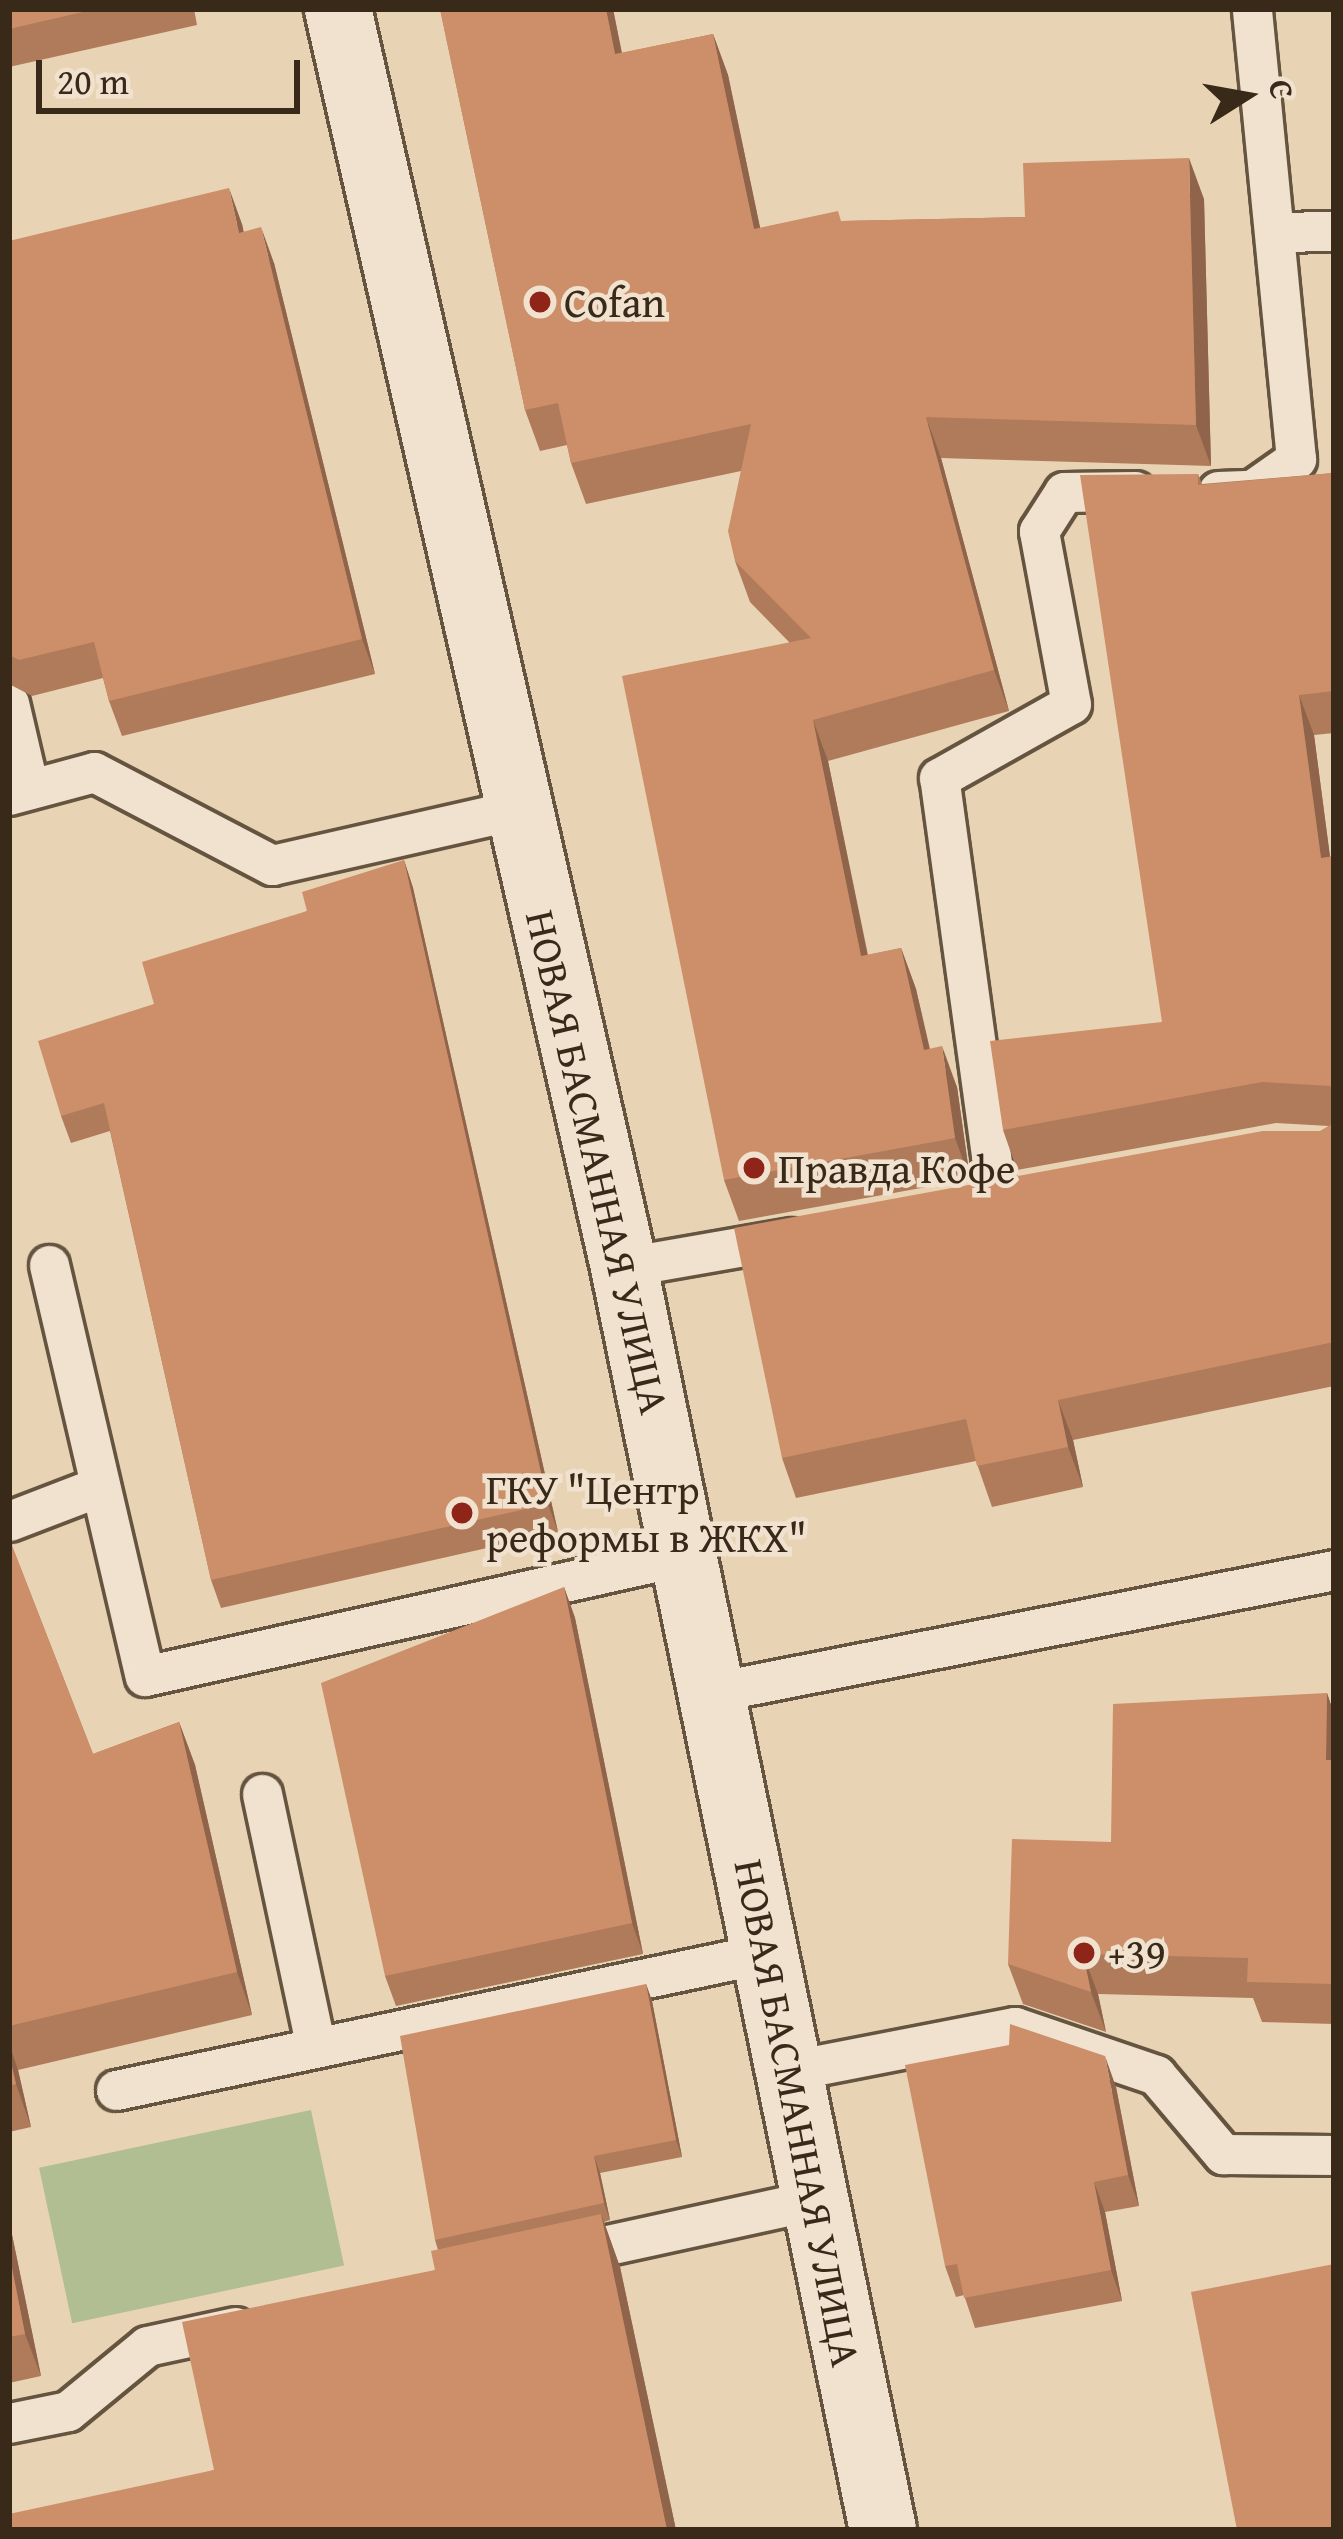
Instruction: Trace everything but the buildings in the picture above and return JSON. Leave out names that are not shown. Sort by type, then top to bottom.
[{"type":"main road","name":"НОВАЯ БАСМАННАЯ УЛИЦА","points":[[338,9],[624,1267],[883,2530]]},
{"type":"lane","points":[[997,1199],[939,778],[1071,704],[1039,531],[1064,491],[1252,490],[1296,459],[1252,9]]},
{"type":"lane","points":[[1276,232],[1334,231]]},
{"type":"lane","points":[[9,703],[19,792],[94,772],[272,865],[519,809]]},
{"type":"lane","points":[[953,1207],[1044,1190]]},
{"type":"lane","points":[[624,1267],[842,1228]]},
{"type":"lane","points":[[49,1265],[145,1676],[685,1555]]},
{"type":"lane","points":[[9,1521],[100,1486]]},
{"type":"lane","points":[[714,1692],[1334,1570]]},
{"type":"lane","points":[[262,1794],[315,2044]]},
{"type":"lane","points":[[116,2090],[315,2044],[765,1953]]},
{"type":"lane","points":[[788,2071],[1015,2027],[1156,2075],[1223,2154],[1334,2156]]},
{"type":"lane","points":[[526,2263],[814,2200]]},
{"type":"lane","points":[[9,2423],[68,2410],[147,2346],[281,2317]]},
{"type":"green space","points":[[311,2110],[344,2266],[72,2323],[39,2168]]},
{"type":"place","name":"Cofan","points":[[540,302]]},
{"type":"place","name":"Правда Кофе","points":[[754,1168]]},
{"type":"place","name":"ГКУ \"Центр реформы в ЖКХ\"","points":[[462,1513]]},
{"type":"place","name":"+39","points":[[1084,1953]]}]
